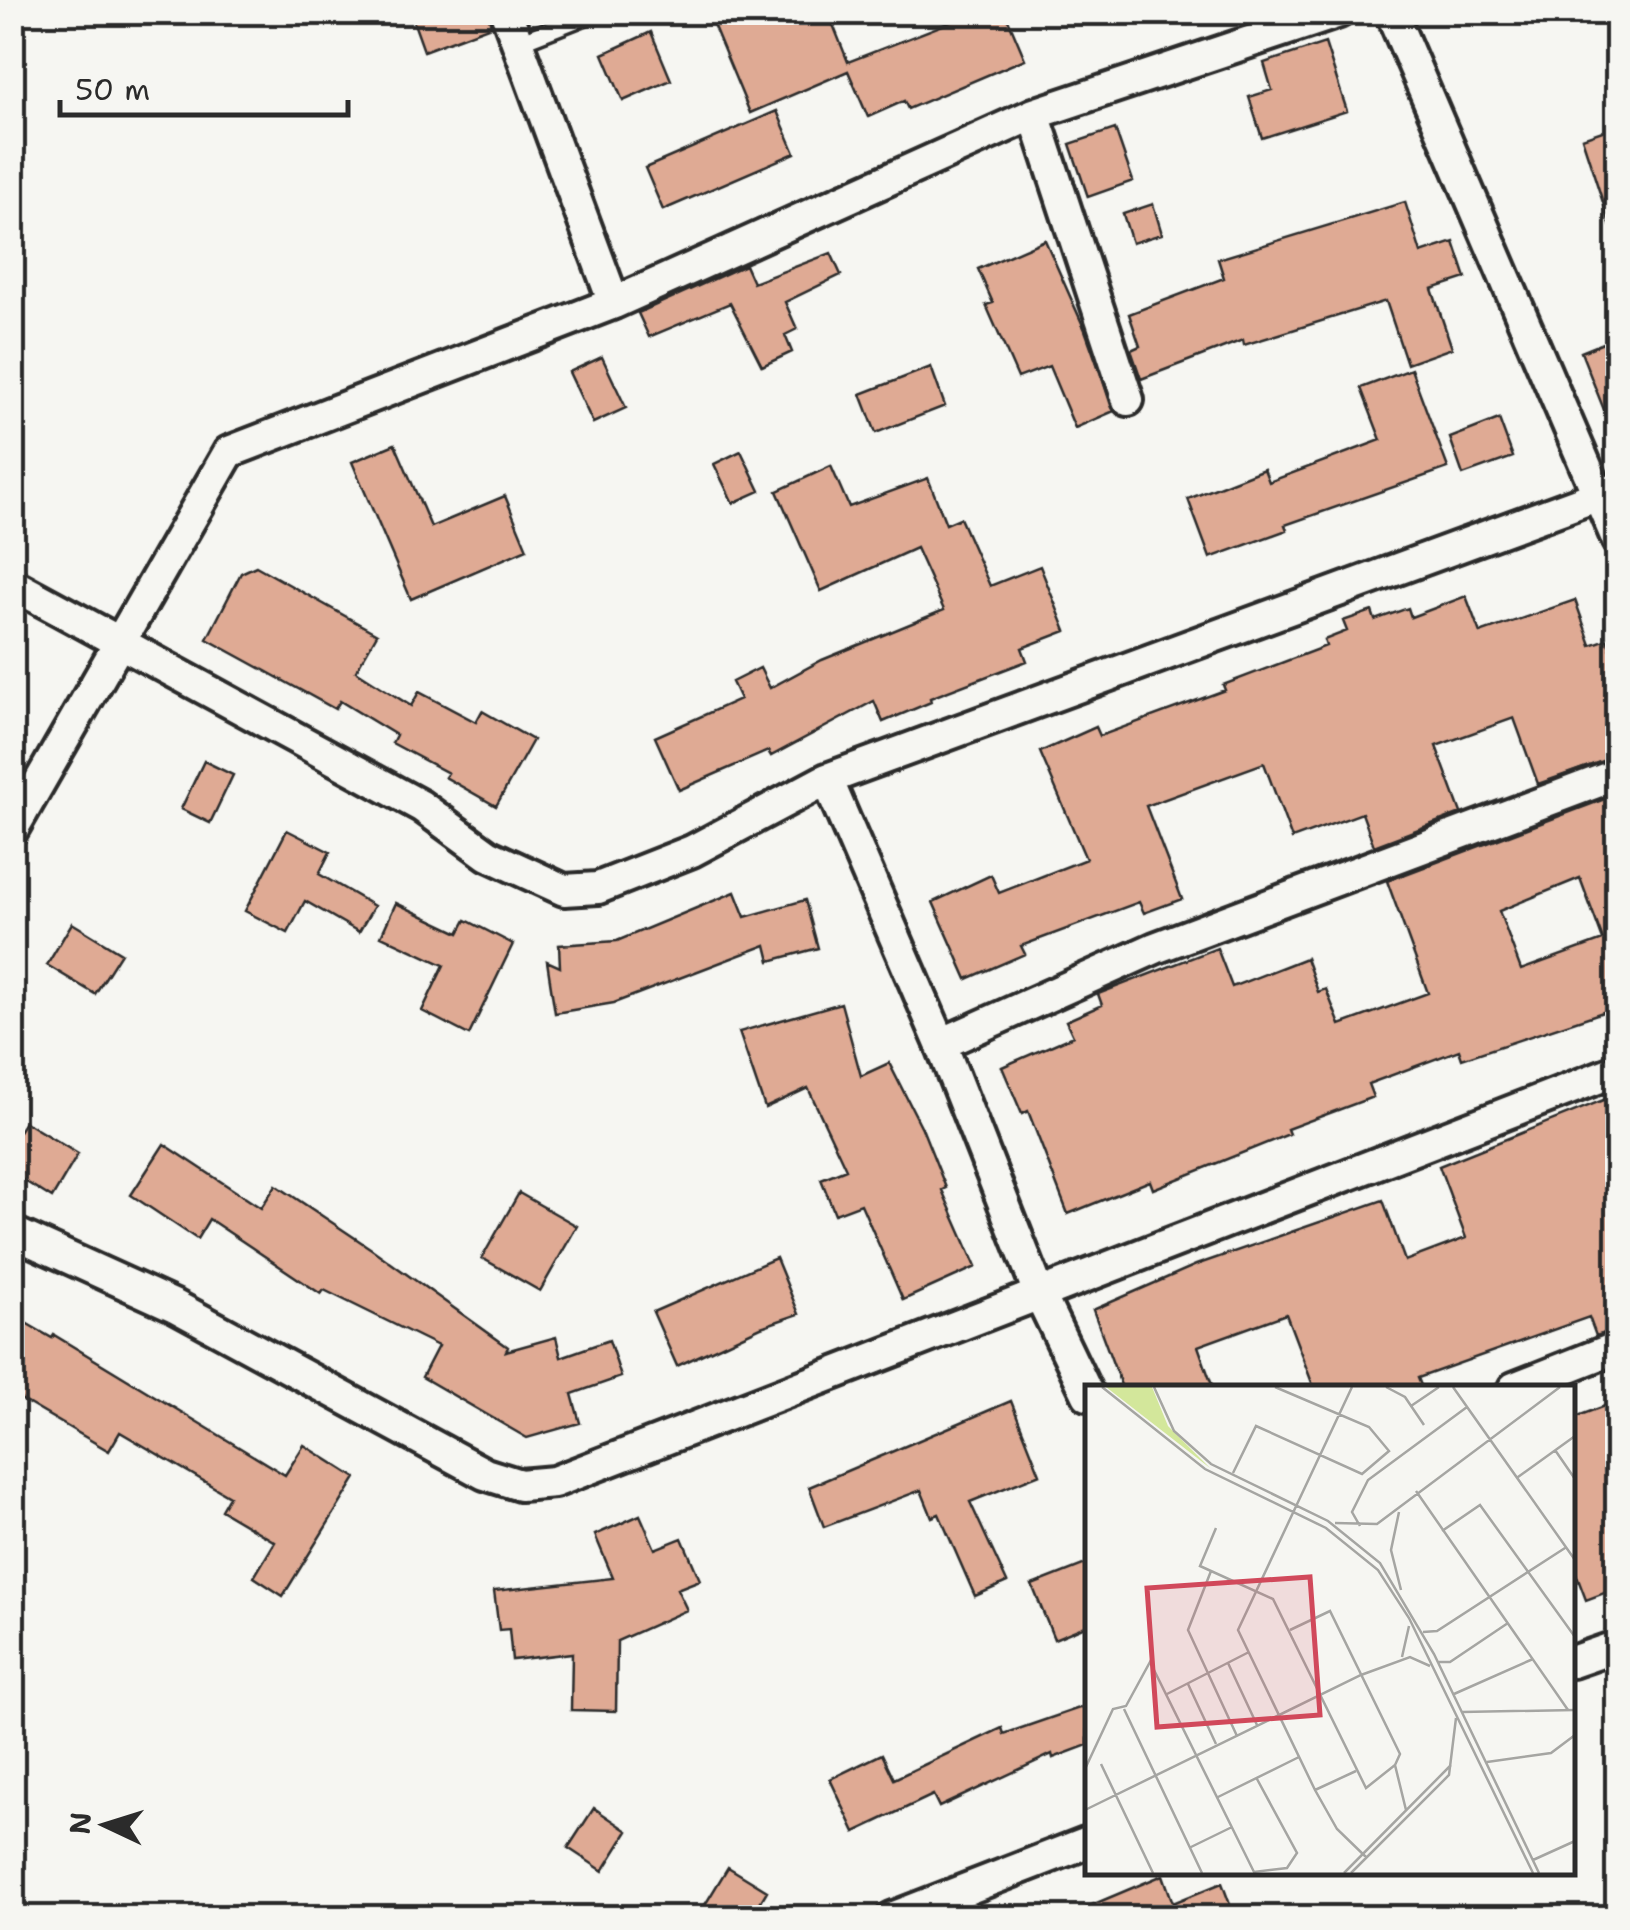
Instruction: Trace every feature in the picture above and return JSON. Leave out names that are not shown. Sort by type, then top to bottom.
[{"type":"street","points":[[506,12],[614,303]]},
{"type":"street","points":[[12,830],[228,452],[614,303],[1034,114],[1339,12]]},
{"type":"street","points":[[1390,12],[1609,491],[1618,541]]},
{"type":"street","points":[[1034,114],[1128,400]]},
{"type":"street","points":[[12,584],[420,806],[488,855],[564,890],[598,888],[692,851],[827,779],[1609,491]]},
{"type":"street","points":[[941,1044],[1155,948],[1618,774]]},
{"type":"street","points":[[827,779],[941,1044],[1039,1293],[1085,1389]]},
{"type":"street","points":[[12,1232],[175,1306],[485,1474],[520,1486],[554,1482],[1618,1070]]},
{"type":"street","points":[[1522,1385],[1618,1347]]},
{"type":"street","points":[[1575,1661],[1618,1646]]},
{"type":"street","points":[[892,1918],[1085,1843]]},
{"type":"lane","points":[[518,44],[596,12]]},
{"type":"building","points":[[410,12],[488,12],[491,26],[424,51]]},
{"type":"building","points":[[708,12],[828,12],[848,62],[976,12],[1005,12],[1025,59],[908,109],[904,101],[868,117],[848,71],[750,113]]},
{"type":"building","points":[[651,32],[671,80],[623,101],[603,54]]},
{"type":"building","points":[[1325,43],[1347,111],[1262,138],[1249,97],[1272,90],[1264,63]]},
{"type":"building","points":[[777,111],[795,153],[663,210],[645,168]]},
{"type":"building","points":[[1617,126],[1617,226],[1611,227],[1582,138]]},
{"type":"building","points":[[1115,129],[1133,181],[1088,197],[1070,144]]},
{"type":"building","points":[[1405,202],[1421,253],[1454,242],[1466,278],[1432,289],[1452,348],[1407,364],[1386,301],[1244,345],[1243,340],[1141,379],[1131,350],[1140,346],[1129,314],[1224,278],[1218,259]]},
{"type":"building","points":[[1153,204],[1162,234],[1132,243],[1123,214]]},
{"type":"building","points":[[1045,240],[1085,330],[1114,411],[1075,428],[1049,366],[1018,378],[986,305],[993,303],[978,269]]},
{"type":"building","points":[[831,253],[841,275],[785,302],[797,329],[785,335],[792,352],[762,366],[730,303],[649,337],[638,313],[745,265],[753,283]]},
{"type":"building","points":[[1618,337],[1618,440],[1616,440],[1581,352]]},
{"type":"building","points":[[602,357],[626,408],[593,423],[569,372]]},
{"type":"building","points":[[931,367],[945,406],[876,433],[861,394]]},
{"type":"building","points":[[1411,369],[1448,468],[1285,525],[1287,530],[1210,558],[1188,499],[1264,469],[1269,482],[1381,440],[1361,388]]},
{"type":"building","points":[[1499,419],[1513,457],[1463,475],[1450,438]]},
{"type":"building","points":[[395,444],[431,527],[505,496],[527,549],[411,599],[352,462]]},
{"type":"building","points":[[741,451],[760,491],[733,503],[714,464]]},
{"type":"building","points":[[831,466],[849,507],[928,478],[946,524],[960,518],[990,586],[1040,566],[1066,631],[1022,648],[1027,661],[930,698],[931,702],[883,722],[874,701],[771,756],[768,751],[679,790],[655,737],[740,699],[732,682],[760,668],[770,688],[822,660],[944,610],[916,548],[821,591],[777,491]]},
{"type":"building","points":[[256,566],[377,634],[356,671],[411,706],[419,692],[476,722],[482,711],[533,740],[496,806],[445,777],[448,773],[392,743],[396,735],[340,701],[335,709],[207,639],[241,573]]},
{"type":"building","points":[[1466,596],[1480,633],[1575,600],[1591,645],[1607,639],[1618,669],[1618,756],[1538,784],[1514,718],[1436,746],[1461,813],[1374,846],[1362,813],[1292,839],[1264,763],[1146,806],[1182,899],[1144,913],[1139,902],[1021,946],[1025,954],[967,979],[933,902],[991,875],[999,893],[1086,859],[1040,752],[1096,727],[1100,736],[1225,690],[1223,685],[1326,646],[1324,640],[1347,631],[1343,621],[1372,611],[1375,620],[1408,608],[1411,617]]},
{"type":"building","points":[[204,761],[233,775],[210,823],[181,809]]},
{"type":"building","points":[[1618,794],[1618,1007],[1462,1059],[1459,1050],[1368,1084],[1373,1097],[1287,1129],[1289,1134],[1153,1189],[1150,1181],[1068,1214],[1028,1111],[1022,1114],[1002,1067],[1073,1036],[1066,1021],[1102,1005],[1098,994],[1217,948],[1232,987],[1306,958],[1318,992],[1326,989],[1340,1025],[1428,993],[1387,881]],"holes":[[[1580,878],[1603,940],[1521,970],[1499,911]]]},
{"type":"building","points":[[287,830],[330,852],[319,874],[374,906],[359,932],[305,901],[288,933],[245,911]]},
{"type":"building","points":[[735,892],[745,917],[805,900],[818,948],[770,961],[766,945],[614,1003],[555,1013],[547,961],[560,967],[559,945],[617,941]]},
{"type":"building","points":[[396,903],[459,933],[466,920],[513,944],[469,1035],[422,1011],[444,965],[381,936]]},
{"type":"building","points":[[72,923],[121,953],[95,994],[47,965]]},
{"type":"building","points":[[841,1003],[861,1076],[889,1063],[922,1128],[946,1188],[942,1190],[976,1267],[903,1300],[861,1204],[835,1214],[821,1179],[846,1169],[808,1088],[765,1108],[739,1032]]},
{"type":"building","points":[[1618,1094],[1618,1329],[1596,1336],[1589,1317],[1418,1378],[1421,1385],[1313,1385],[1286,1314],[1198,1346],[1212,1385],[1121,1385],[1093,1310],[1196,1265],[1383,1200],[1405,1261],[1466,1238],[1439,1166]]},
{"type":"building","points":[[25,1122],[78,1154],[52,1198],[12,1173],[12,1142]]},
{"type":"building","points":[[164,1144],[261,1208],[276,1185],[508,1347],[506,1351],[556,1337],[561,1357],[609,1340],[621,1377],[572,1394],[580,1423],[527,1438],[422,1377],[438,1346],[324,1290],[321,1294],[209,1219],[197,1239],[131,1195]]},
{"type":"building","points":[[519,1193],[577,1226],[540,1291],[482,1258]]},
{"type":"building","points":[[776,1258],[799,1314],[677,1366],[653,1312]]},
{"type":"building","points":[[12,1315],[52,1338],[54,1335],[285,1475],[304,1445],[356,1478],[283,1596],[254,1577],[275,1542],[221,1510],[229,1496],[120,1432],[109,1451],[12,1394]]},
{"type":"building","points":[[1011,1401],[1040,1474],[970,1502],[1007,1582],[975,1596],[939,1514],[932,1517],[921,1490],[824,1527],[809,1487]]},
{"type":"building","points":[[1618,1401],[1618,1588],[1586,1600],[1575,1571],[1575,1417]]},
{"type":"building","points":[[640,1515],[655,1549],[682,1538],[700,1580],[677,1589],[687,1610],[617,1641],[616,1711],[571,1710],[572,1653],[512,1660],[509,1629],[499,1630],[494,1591],[613,1578],[595,1535]]},
{"type":"building","points":[[1085,1564],[1085,1626],[1054,1639],[1032,1585]]},
{"type":"building","points":[[1085,1706],[1085,1746],[1053,1758],[1052,1754],[939,1807],[933,1795],[855,1832],[830,1779],[882,1754],[894,1779],[1002,1728],[1004,1734]]},
{"type":"building","points":[[594,1808],[628,1831],[603,1871],[568,1848]]},
{"type":"building","points":[[728,1867],[767,1891],[751,1918],[697,1918]]},
{"type":"building","points":[[1163,1875],[1173,1903],[1222,1883],[1235,1918],[1061,1918]]}]
